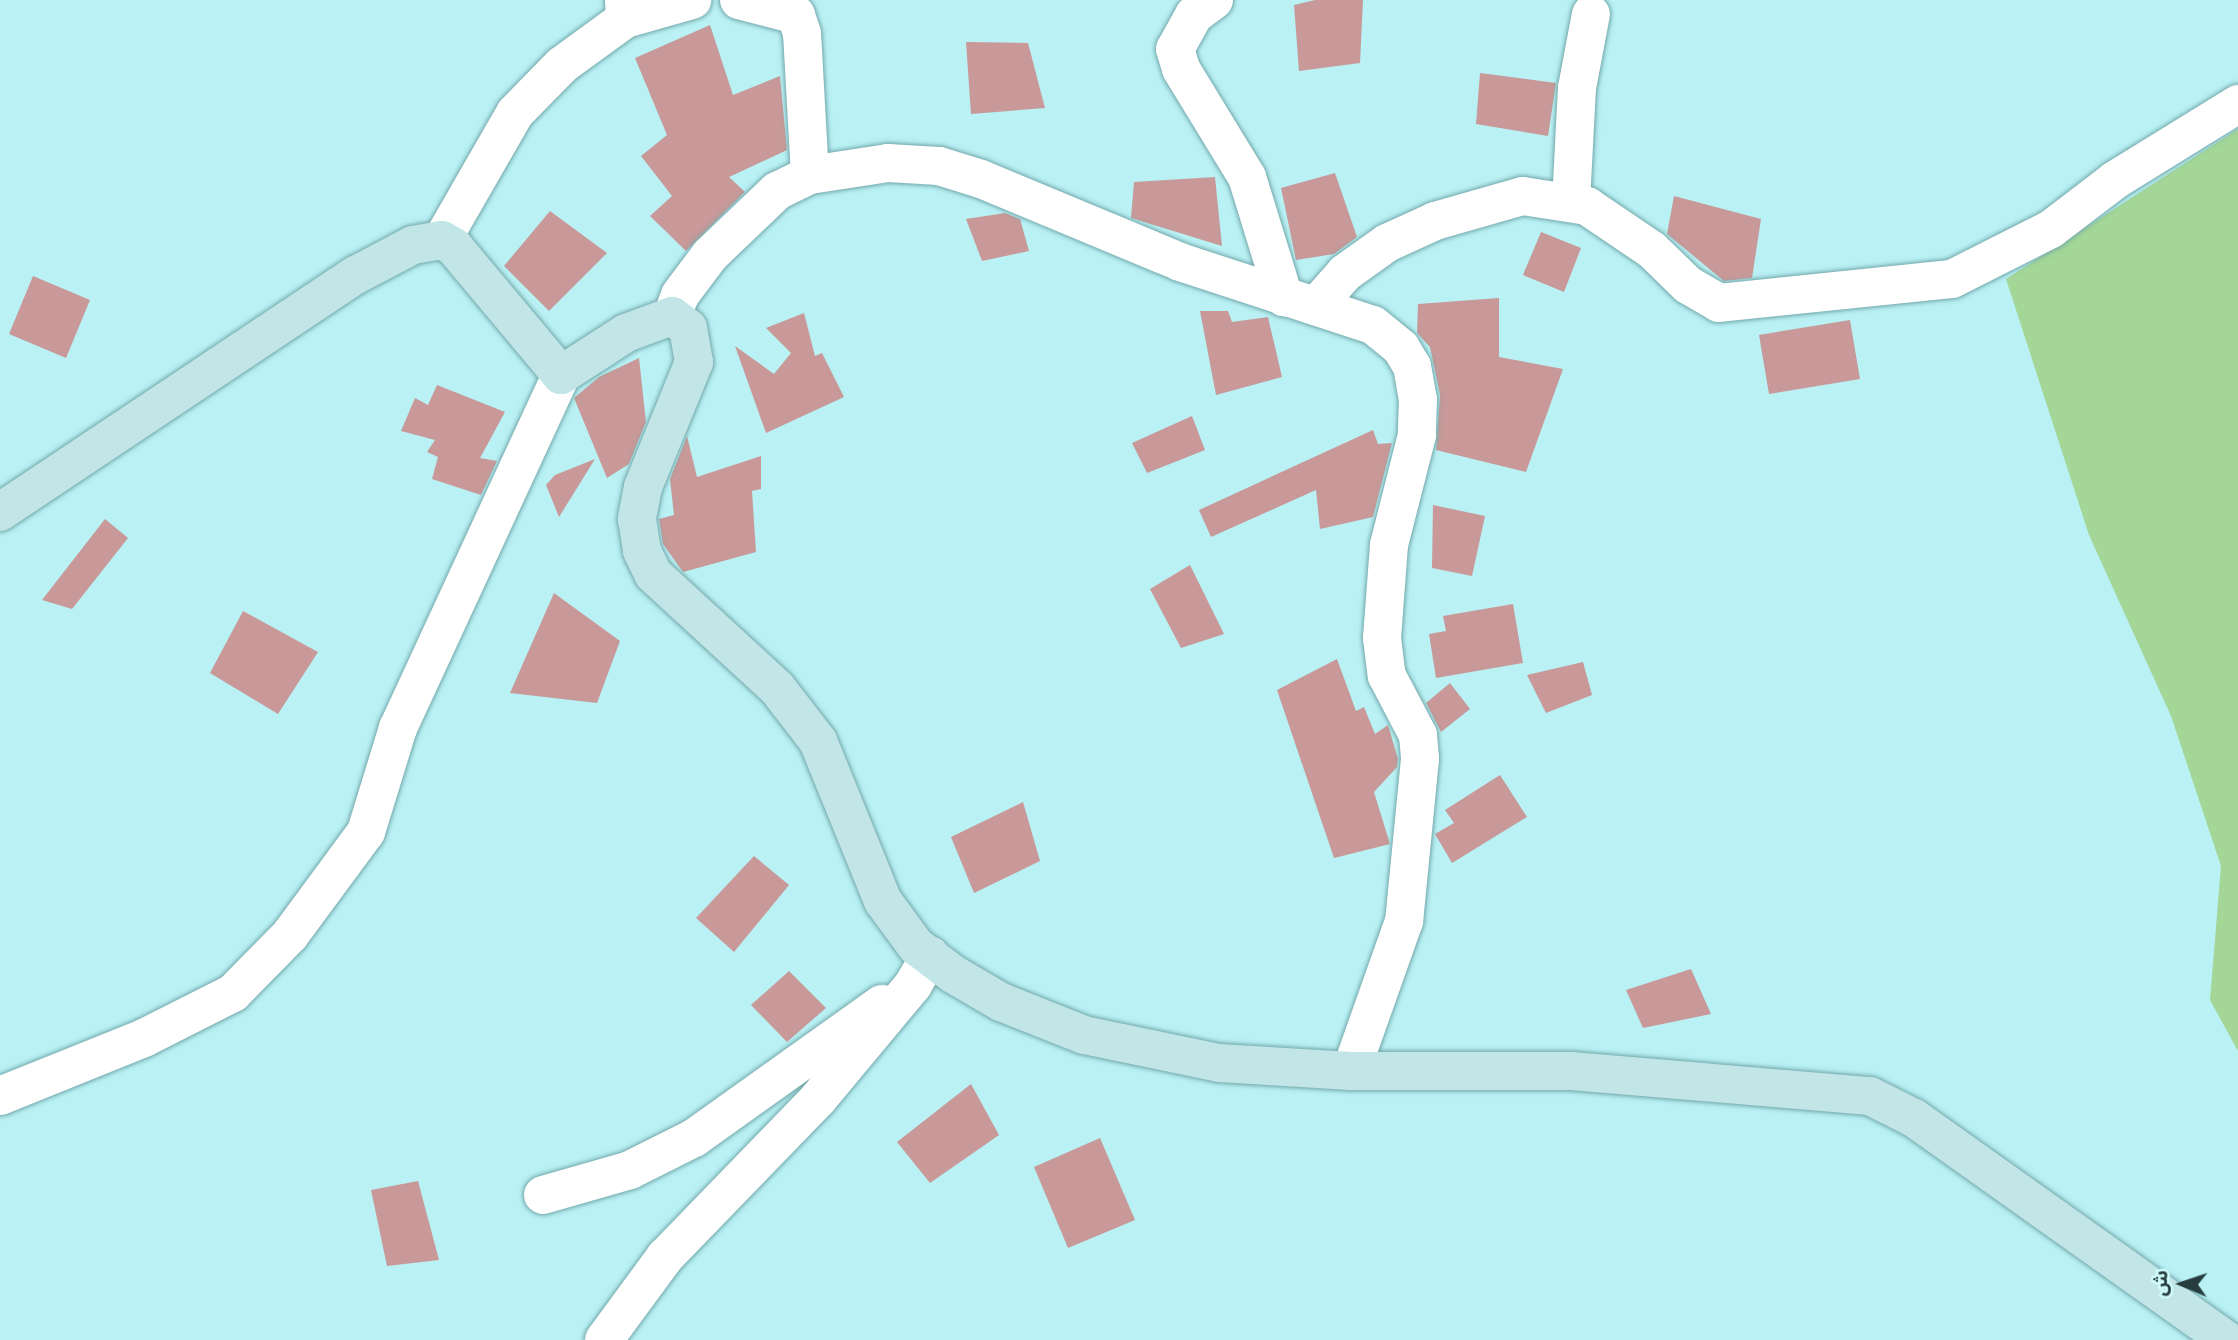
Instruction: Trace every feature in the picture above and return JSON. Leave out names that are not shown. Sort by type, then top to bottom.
[{"type":"street","points":[[0,512],[356,275],[414,245],[442,240],[515,113],[562,65],[624,10],[692,0]]},
{"type":"street","points":[[739,0],[802,8],[810,175]]},
{"type":"street","points":[[1214,0],[1194,15],[1175,49],[1181,69],[1247,177],[1300,301]]},
{"type":"street","points":[[1572,202],[1577,89],[1591,14]]},
{"type":"street","points":[[1300,301],[1356,265],[1434,221],[1523,196],[1572,202],[1618,224],[1688,285],[1719,303],[1952,279],[2052,229],[2115,180],[2238,103]]},
{"type":"street","points":[[0,1096],[189,1016],[233,993],[268,963],[366,832],[398,728],[562,375],[626,333],[672,316],[680,295],[742,220],[777,191],[810,175],[888,163],[939,166],[1180,262],[1373,325],[1401,348],[1412,366],[1418,399],[1417,435],[1380,604],[1387,676],[1418,735],[1411,869],[1393,960],[1351,1071]]},
{"type":"street","points":[[442,240],[562,375]]},
{"type":"street","points":[[672,316],[688,328],[694,362],[643,487],[637,519],[642,551],[653,574],[777,688],[818,741],[883,901],[922,971],[1084,1035],[1219,1063],[1351,1071],[1571,1071],[1870,1096],[1914,1118],[2226,1340]]},
{"type":"street","points":[[543,1195],[630,1170],[694,1138],[759,1097],[846,1026],[922,971]]},
{"type":"street","points":[[604,1340],[665,1256],[818,1099],[922,971]]},
{"type":"green space","points":[[2238,129],[2238,1051],[2210,1000],[2221,866],[2171,716],[2089,535],[2006,279]]},
{"type":"building","points":[[1315,0],[1363,0],[1360,63],[1299,71],[1294,5]]},
{"type":"building","points":[[710,25],[733,95],[780,76],[787,150],[729,177],[745,192],[686,251],[650,216],[672,196],[641,156],[667,135],[635,58]]},
{"type":"building","points":[[966,42],[1028,43],[1045,108],[971,114]]},
{"type":"building","points":[[1480,73],[1556,83],[1548,136],[1476,124]]},
{"type":"building","points":[[1335,173],[1357,237],[1334,254],[1296,260],[1281,188]]},
{"type":"building","points":[[1215,177],[1222,246],[1131,218],[1134,182]]},
{"type":"building","points":[[1674,196],[1761,219],[1752,278],[1724,281],[1667,234]]},
{"type":"building","points":[[550,211],[607,253],[549,311],[504,266]]},
{"type":"building","points":[[1005,213],[1020,219],[1029,251],[982,261],[966,219]]},
{"type":"building","points":[[1541,232],[1581,248],[1564,292],[1523,275]]},
{"type":"building","points":[[33,276],[90,300],[66,358],[9,334]]},
{"type":"building","points":[[1499,298],[1499,357],[1563,369],[1526,472],[1436,450],[1440,395],[1430,347],[1417,333],[1418,304]]},
{"type":"building","points":[[1200,311],[1228,311],[1232,322],[1268,317],[1282,377],[1216,395]]},
{"type":"building","points":[[804,313],[815,356],[822,353],[844,397],[766,433],[735,346],[774,374],[791,353],[766,328]]},
{"type":"building","points":[[1850,320],[1860,379],[1769,394],[1759,335]]},
{"type":"building","points":[[639,358],[646,422],[629,464],[607,478],[574,398],[599,377]]},
{"type":"building","points":[[437,385],[505,412],[480,458],[497,461],[481,495],[432,479],[438,457],[427,452],[435,440],[401,431],[415,398],[428,405]]},
{"type":"building","points":[[1192,416],[1205,450],[1147,473],[1132,443]]},
{"type":"building","points":[[1373,430],[1378,444],[1392,443],[1373,517],[1320,529],[1316,490],[1211,537],[1199,510]]},
{"type":"building","points":[[687,436],[697,477],[761,456],[761,489],[752,491],[756,552],[683,572],[663,544],[659,519],[674,515],[670,479]]},
{"type":"building","points":[[595,459],[559,517],[546,485],[555,475]]},
{"type":"building","points":[[1433,505],[1485,516],[1472,576],[1432,568]]},
{"type":"building","points":[[105,519],[128,538],[72,609],[42,600]]},
{"type":"building","points":[[1190,565],[1224,634],[1181,648],[1150,589]]},
{"type":"building","points":[[554,593],[620,641],[597,703],[510,693]]},
{"type":"building","points":[[1513,604],[1523,663],[1436,678],[1429,634],[1446,631],[1443,616]]},
{"type":"building","points":[[243,611],[318,652],[278,714],[210,673]]},
{"type":"building","points":[[1337,659],[1356,711],[1364,707],[1375,734],[1388,725],[1398,759],[1397,767],[1374,792],[1390,844],[1334,858],[1277,690]]},
{"type":"building","points":[[1583,662],[1592,695],[1546,713],[1527,675]]},
{"type":"building","points":[[1450,683],[1470,709],[1441,732],[1426,703]]},
{"type":"building","points":[[1500,775],[1527,817],[1452,863],[1435,834],[1454,823],[1445,810]]},
{"type":"building","points":[[1023,802],[1040,861],[974,893],[951,837]]},
{"type":"building","points":[[754,856],[789,885],[734,952],[696,918]]},
{"type":"building","points":[[1691,969],[1711,1014],[1643,1028],[1626,990]]},
{"type":"building","points":[[789,971],[826,1008],[787,1042],[751,1005]]},
{"type":"building","points":[[971,1084],[999,1135],[930,1183],[897,1142]]},
{"type":"building","points":[[1100,1138],[1135,1220],[1068,1248],[1034,1167]]},
{"type":"building","points":[[418,1181],[439,1260],[387,1266],[371,1190]]}]
